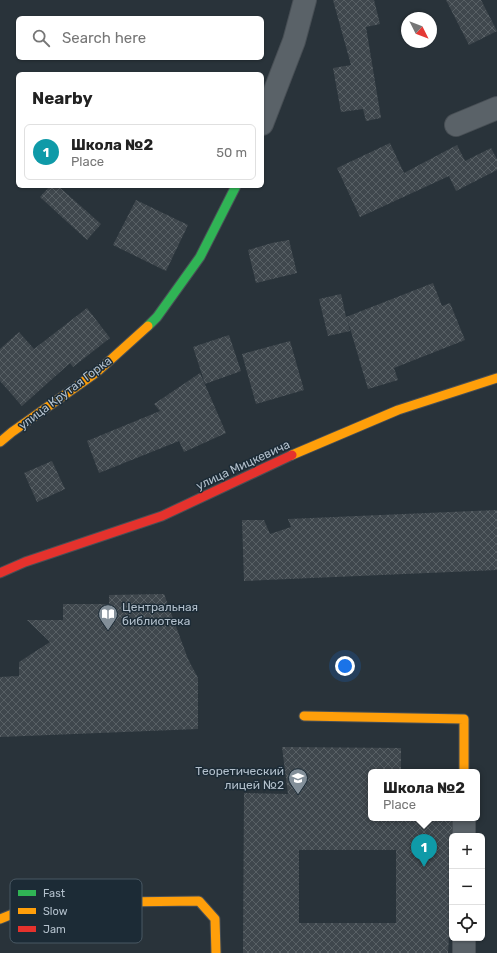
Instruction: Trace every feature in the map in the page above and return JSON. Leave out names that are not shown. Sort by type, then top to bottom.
[{"type":"street","points":[[264,119],[294,41],[306,0]]},
{"type":"street","points":[[456,125],[497,108]]},
{"type":"street","name":"улица Крутая Горка","points":[[0,442],[97,372],[157,317],[200,257],[235,188]]},
{"type":"street","name":"улица Мицкевича","points":[[0,573],[25,562],[162,516],[305,449],[398,410],[497,378]]},
{"type":"street","points":[[304,716],[464,719],[464,769]]},
{"type":"street","points":[[464,821],[464,833]]},
{"type":"street","points":[[142,902],[199,901],[215,919],[216,953]]},
{"type":"street","points":[[0,920],[10,916]]},
{"type":"street","points":[[464,941],[464,953]]},
{"type":"building","points":[[333,0],[374,0],[380,24],[366,27],[381,118],[366,121],[363,109],[341,112],[333,68],[351,65]]},
{"type":"building","points":[[446,0],[481,0],[497,31],[469,45]]},
{"type":"building","points":[[390,143],[404,173],[457,145],[465,161],[491,148],[497,159],[497,170],[456,191],[449,176],[360,217],[337,168]]},
{"type":"building","points":[[48,188],[60,188],[101,224],[87,240],[40,197]]},
{"type":"building","points":[[136,200],[188,225],[166,271],[113,245]]},
{"type":"building","points":[[289,240],[297,273],[256,283],[248,250]]},
{"type":"building","points":[[433,283],[442,306],[450,303],[465,340],[394,368],[398,380],[368,389],[347,318],[350,331],[328,336],[319,299],[341,294],[346,317]]},
{"type":"building","points":[[87,308],[110,338],[73,367],[70,363],[22,406],[0,381],[0,349],[19,332],[34,349]]},
{"type":"building","points":[[229,335],[241,371],[205,384],[193,347]]},
{"type":"building","points":[[290,341],[304,390],[256,404],[242,354]]},
{"type":"building","points":[[200,373],[226,433],[184,452],[179,441],[99,473],[87,441],[160,411],[154,404]]},
{"type":"building","points":[[52,461],[65,489],[37,502],[24,473]]},
{"type":"building","points":[[497,510],[497,570],[244,581],[242,520],[264,520],[270,534],[291,527],[288,519]]},
{"type":"building","points":[[164,594],[188,659],[198,678],[198,729],[0,737],[0,677],[19,676],[19,662],[50,642],[27,620],[63,620],[63,604],[109,604],[109,595]]},
{"type":"building","points":[[282,747],[401,748],[401,769],[368,769],[368,821],[452,821],[452,833],[449,833],[448,953],[243,953],[244,793],[288,794]],"holes":[[[299,850],[396,850],[396,923],[299,923]]]},
{"type":"traffic: fast","points":[[148,326],[157,317],[200,257],[235,188]]},
{"type":"traffic: slow","points":[[0,442],[97,372],[148,326]]},
{"type":"traffic: slow","points":[[292,455],[398,410],[497,378]]},
{"type":"traffic: slow","points":[[304,716],[464,719],[464,769]]},
{"type":"traffic: slow","points":[[142,902],[199,901],[215,919],[216,953]]},
{"type":"traffic: slow","points":[[0,919],[10,915]]},
{"type":"traffic: jam","points":[[0,573],[25,562],[162,516],[292,455]]},
{"type":"place","name":"Центральная библиотека","points":[[108,631]]},
{"type":"place","name":"Теоретический лицей №2","points":[[298,795]]},
{"type":"place","name":"Школа №2","points":[[424,867]]}]
